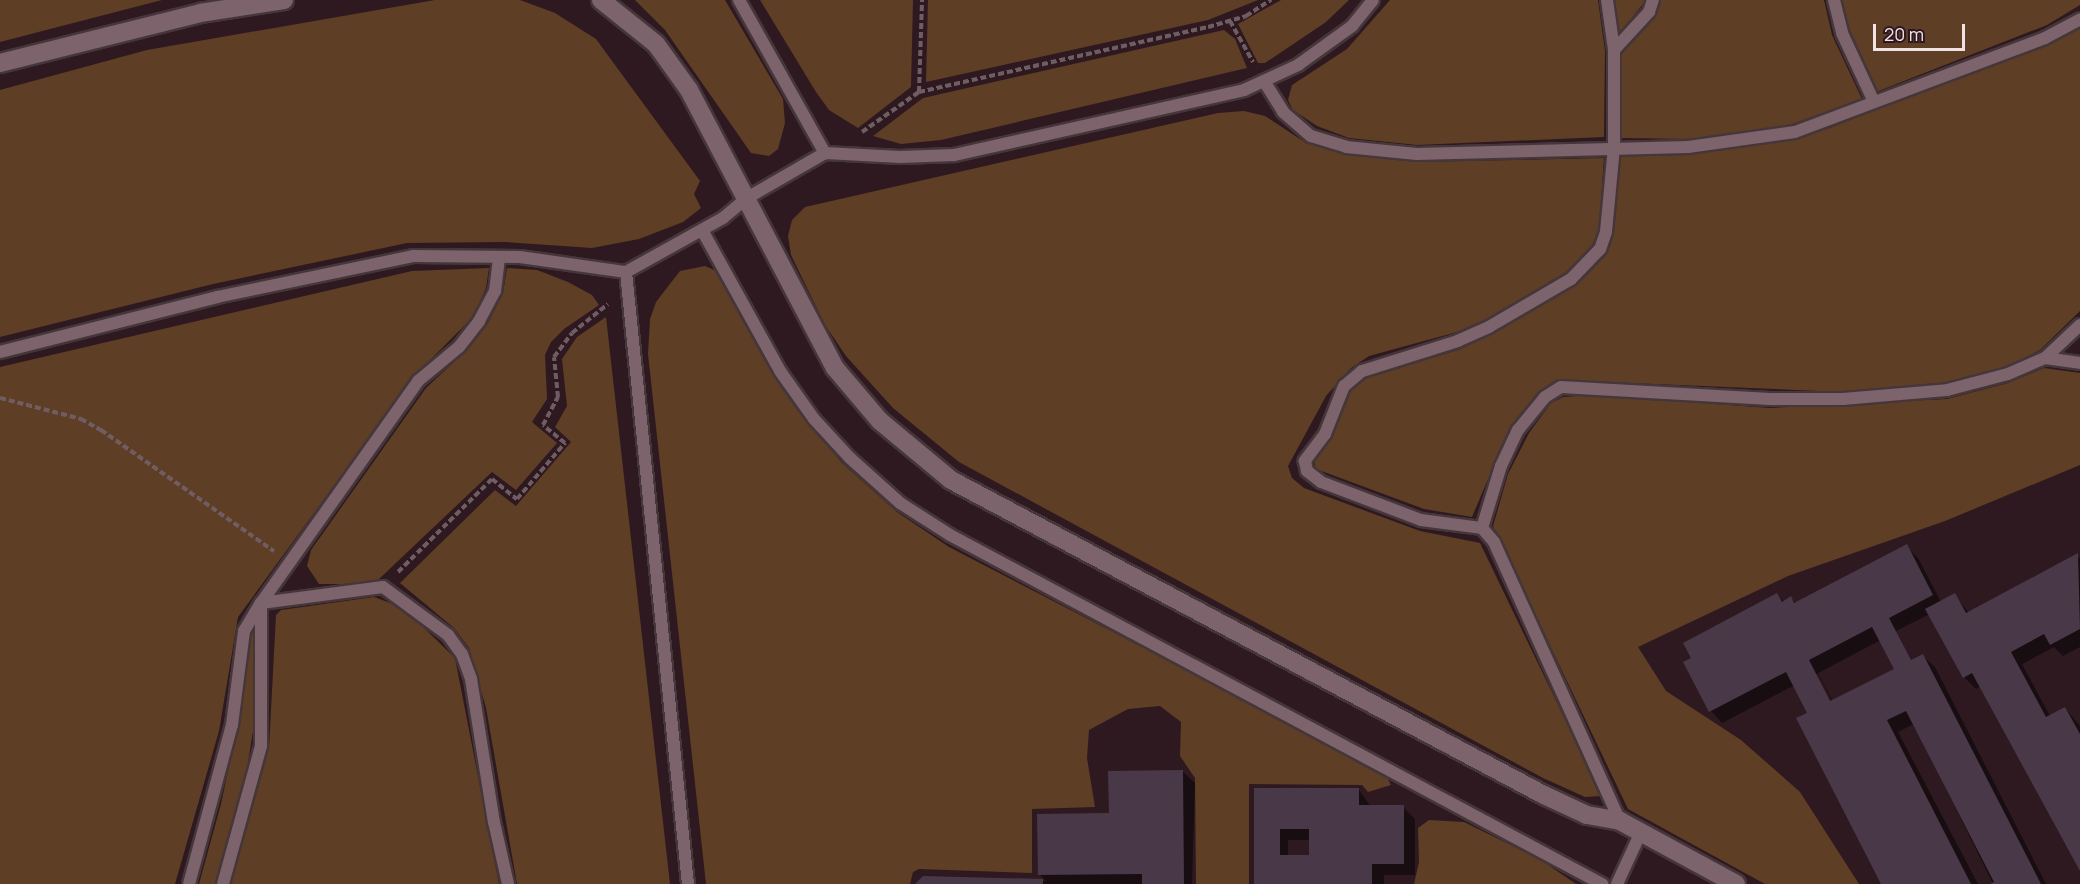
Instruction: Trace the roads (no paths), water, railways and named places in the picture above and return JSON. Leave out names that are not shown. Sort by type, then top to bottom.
[{"type":"street","points":[[0,63],[200,13],[284,0]]},
{"type":"street","points":[[601,0],[617,10],[663,54],[689,90],[747,198],[799,305],[835,368],[880,421],[951,480],[1544,795],[1587,815],[1620,821],[1736,884]]},
{"type":"lane","points":[[739,0],[825,153]]},
{"type":"lane","points":[[0,352],[217,297],[413,256],[499,258],[626,272],[702,230],[747,198],[825,153],[900,157],[954,154],[1244,90],[1316,52],[1352,26],[1373,0]]},
{"type":"lane","points":[[1607,0],[1614,50],[1614,147],[1606,232],[1600,249],[1571,279],[1489,327],[1458,341],[1362,371],[1344,386],[1325,434],[1305,461],[1307,471],[1321,482],[1421,520],[1482,528],[1494,542],[1620,821]]},
{"type":"lane","points":[[1614,50],[1649,12],[1653,0]]},
{"type":"lane","points":[[1834,0],[1842,33],[1874,102]]},
{"type":"lane","points":[[1264,81],[1283,112],[1311,136],[1346,147],[1417,154],[1614,147],[1688,147],[1741,142],[1795,132],[2045,38],[2080,19]]},
{"type":"lane","points":[[702,230],[780,371],[814,419],[849,458],[900,503],[950,534],[1602,884]]},
{"type":"lane","points":[[189,884],[232,725],[244,631],[261,603],[418,381],[459,347],[479,321],[495,291],[499,258]]},
{"type":"lane","points":[[626,272],[688,884]]},
{"type":"lane","points":[[1482,528],[1502,466],[1518,430],[1545,397],[1561,387],[1770,399],[1843,399],[1947,390],[2008,374],[2045,358],[2080,326]]},
{"type":"lane","points":[[2045,358],[2080,363]]},
{"type":"lane","points":[[261,603],[383,587],[448,635],[462,654],[471,679],[494,822],[508,884]]},
{"type":"lane","points":[[223,884],[261,747],[261,603]]},
{"type":"lane","points":[[1617,884],[1641,832]]}]
